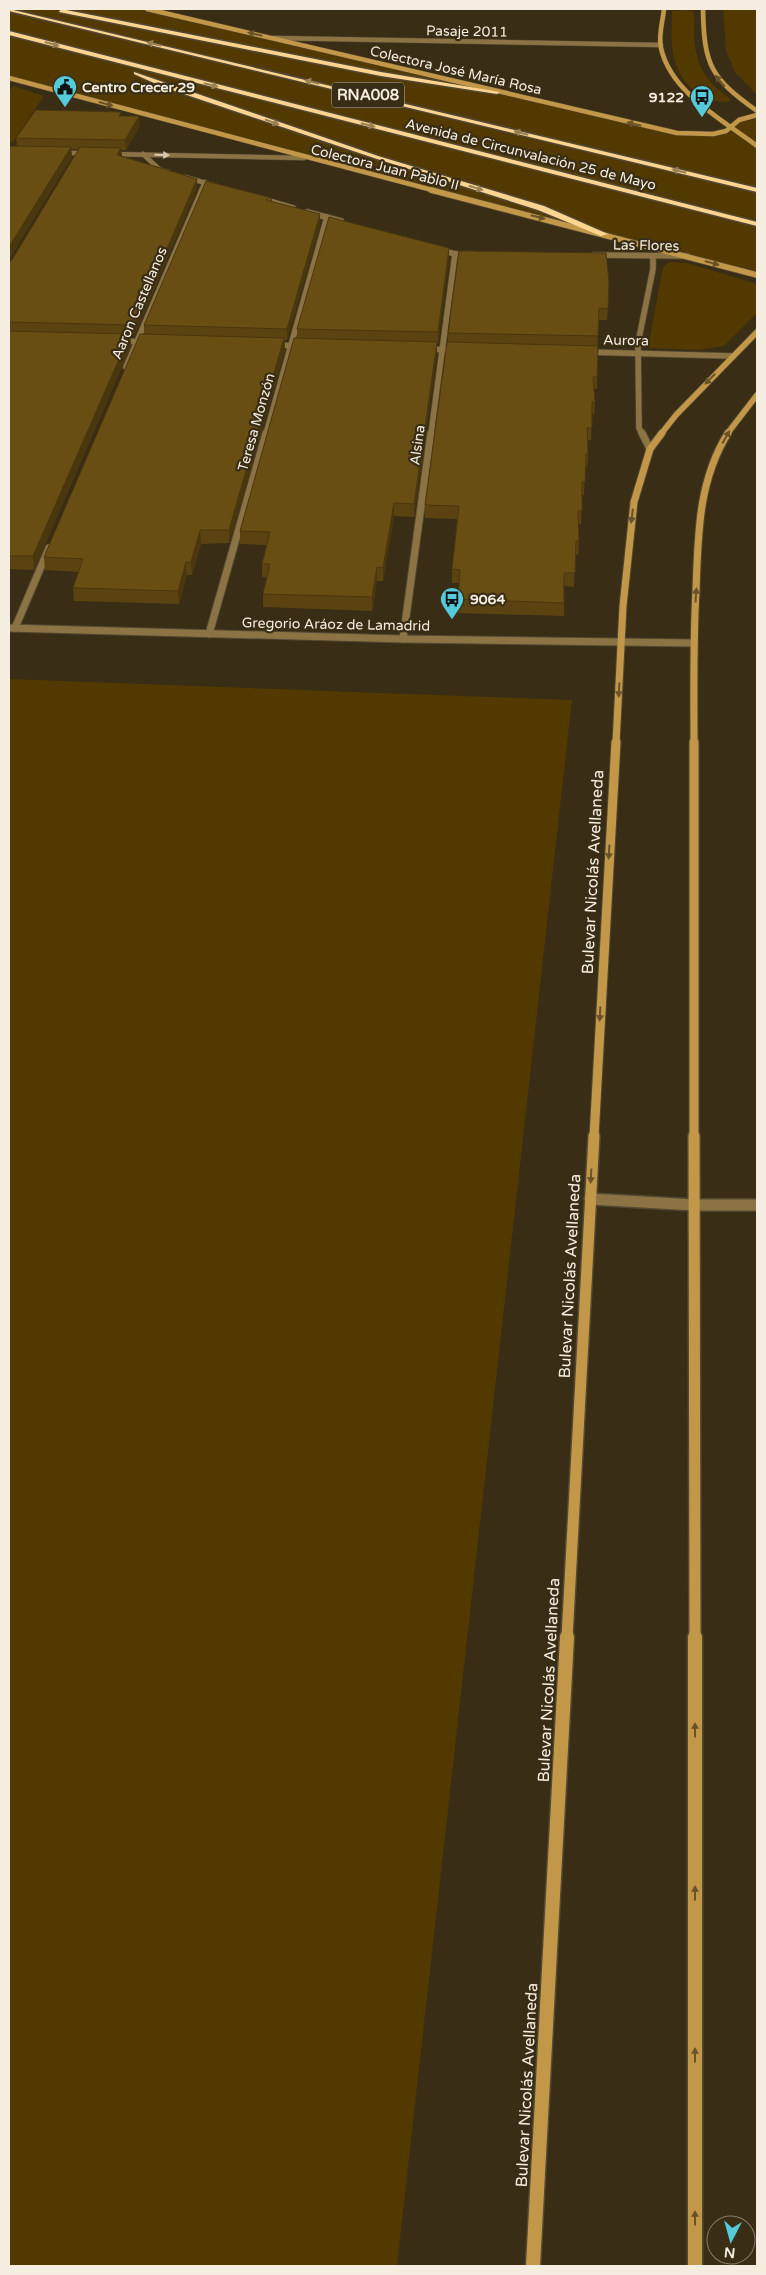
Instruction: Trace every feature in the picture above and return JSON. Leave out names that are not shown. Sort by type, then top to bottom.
[{"type":"highway","name":"Avenida de Circunvalación 25 de Mayo","points":[[9,9],[757,190]]},
{"type":"highway","points":[[50,9],[381,74],[497,92]]},
{"type":"highway","name":"Avenida de Circunvalación 25 de Mayo","points":[[9,32],[757,224]]},
{"type":"highway","points":[[96,55],[165,86],[376,157],[541,208],[604,234]]},
{"type":"main road","name":"Colectora José María Rosa","points":[[147,9],[677,133],[713,134],[726,131],[739,120],[757,113]]},
{"type":"main road","points":[[664,9],[661,45],[664,61],[683,87],[757,146]]},
{"type":"main road","points":[[703,9],[703,46],[716,77],[728,91],[757,113]]},
{"type":"main road","name":"Colectora Juan Pablo II","points":[[9,78],[304,158],[757,275]]},
{"type":"main road","name":"Bulevar Nicolás Avellaneda","points":[[533,2266],[590,1199],[622,641],[634,502],[650,449],[676,415],[757,332]]},
{"type":"main road","points":[[695,2266],[693,643],[701,506],[714,458],[737,418],[757,395]]},
{"type":"street","name":"Pasaje 2011","points":[[272,38],[661,45]]},
{"type":"street","points":[[53,152],[97,153]]},
{"type":"street","points":[[74,161],[79,153]]},
{"type":"street","points":[[106,154],[304,158]]},
{"type":"street","points":[[143,154],[160,170],[223,188]]},
{"type":"street","name":"Aaron Castellanos","points":[[122,377],[205,182]]},
{"type":"street","points":[[252,196],[345,223]]},
{"type":"street","name":"Teresa Monzón","points":[[210,634],[327,217]]},
{"type":"street","points":[[427,246],[455,254],[475,254]]},
{"type":"street","name":"Alsina","points":[[403,639],[455,254]]},
{"type":"street","name":"Las Flores","points":[[584,255],[688,256]]},
{"type":"street","points":[[650,449],[639,428],[638,343],[653,270],[653,256]]},
{"type":"street","points":[[107,340],[156,342]]},
{"type":"street","points":[[261,345],[309,346]]},
{"type":"street","points":[[414,349],[462,350]]},
{"type":"street","name":"Aurora","points":[[580,352],[638,352],[732,356]]},
{"type":"street","points":[[12,628],[53,538]]},
{"type":"street","name":"Gregorio Aráoz de Lamadrid","points":[[12,628],[403,639],[693,643]]},
{"type":"street","points":[[590,1199],[695,1205],[757,1205]]},
{"type":"shaded area","points":[[9,9],[147,9],[655,129],[695,134],[726,131],[739,120],[757,115],[757,275],[9,78]]},
{"type":"shaded area","points":[[723,9],[757,9],[757,95],[735,72],[726,51]]},
{"type":"shaded area","points":[[672,11],[692,11],[694,14],[694,40],[703,72],[731,101],[722,102],[704,97],[689,86],[678,70],[672,50]]},
{"type":"shaded area","points":[[13,86],[44,96],[13,142],[9,143],[9,92]]},
{"type":"shaded area","points":[[670,262],[687,263],[757,284],[757,313],[724,346],[699,350],[648,348],[663,267]]},
{"type":"shaded area","points":[[9,679],[572,700],[397,2266],[9,2266]]},
{"type":"building","points":[[36,110],[121,112],[119,116],[139,116],[125,140],[16,138]]},
{"type":"building","points":[[10,146],[71,147],[9,247],[9,148]]},
{"type":"building","points":[[80,147],[121,148],[117,155],[197,179],[134,325],[9,322],[9,262],[12,260]]},
{"type":"building","points":[[206,181],[272,198],[266,200],[320,214],[287,329],[144,325]]},
{"type":"building","points":[[329,217],[449,248],[438,332],[297,329]]},
{"type":"building","points":[[459,251],[606,253],[609,282],[608,309],[599,308],[598,336],[448,333]]},
{"type":"building","points":[[9,331],[130,334],[33,556],[9,556]]},
{"type":"building","points":[[140,334],[284,338],[229,530],[200,530],[191,562],[186,562],[178,591],[73,588],[83,559],[44,557]]},
{"type":"building","points":[[294,338],[437,342],[414,504],[394,503],[383,568],[377,567],[372,597],[263,594],[270,564],[262,564],[270,532],[240,531]]},
{"type":"building","points":[[447,342],[598,346],[597,377],[593,377],[595,402],[592,402],[592,428],[587,428],[588,454],[586,454],[585,482],[582,482],[582,511],[578,511],[579,541],[576,541],[575,573],[564,573],[564,603],[458,599],[460,570],[452,569],[459,506],[425,505]]},
{"type":"place","name":"Centro Crecer 29","points":[[65,108]]},
{"type":"place","name":"9122","points":[[702,118]]},
{"type":"place","name":"9064","points":[[452,620]]}]
